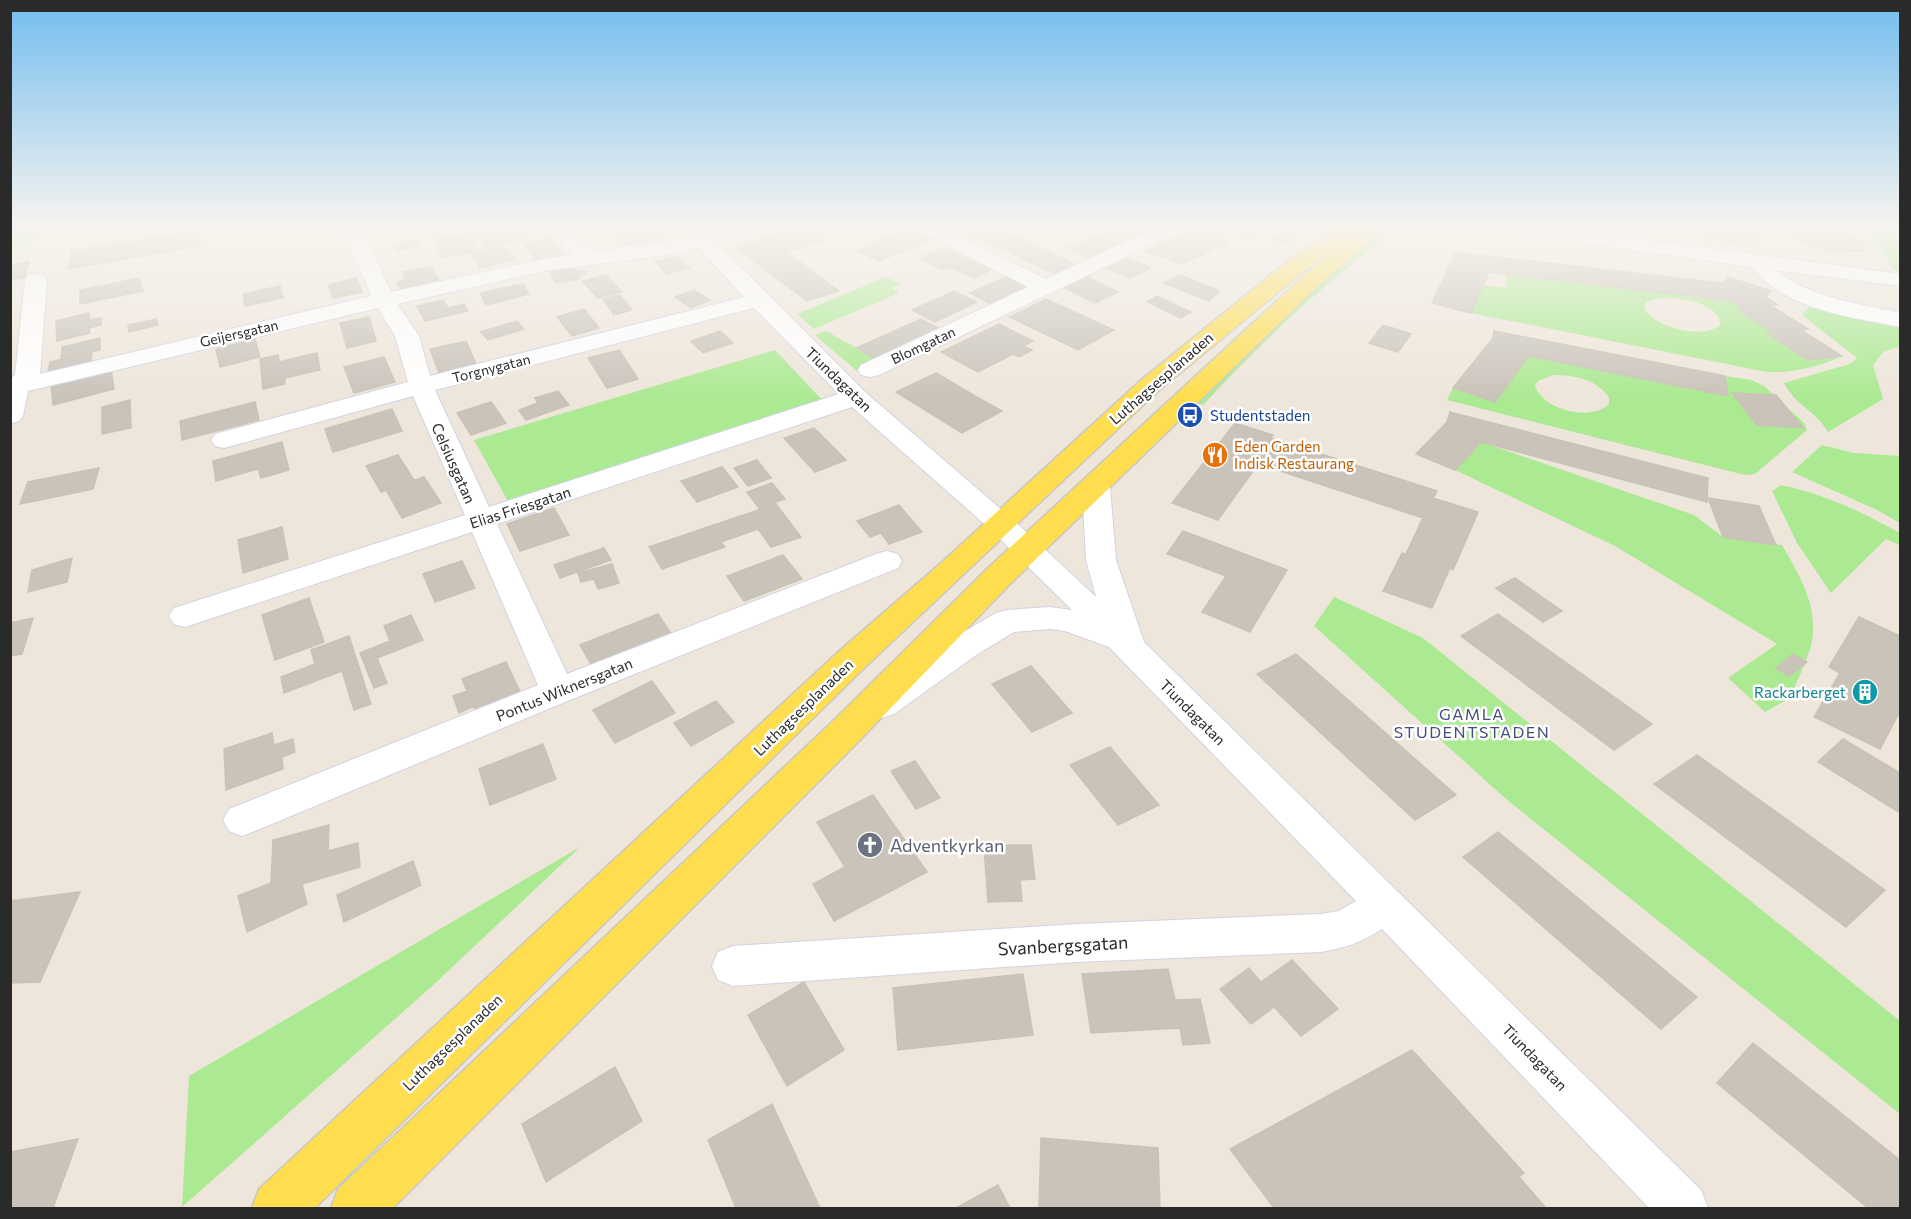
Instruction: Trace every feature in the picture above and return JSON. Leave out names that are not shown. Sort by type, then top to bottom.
[{"type":"main road","name":"Luthagsesplanaden","points":[[357,1209],[846,731],[1014,536],[1149,386],[1273,285]]},
{"type":"main road","name":"Luthagsesplanaden","points":[[278,1209],[840,671],[1014,536],[1096,487],[1220,365],[1307,285]]},
{"type":"street","points":[[10,416],[14,387],[27,378],[36,285]]},
{"type":"street","name":"Celsiusgatan","points":[[377,285],[384,300],[407,336],[421,386],[479,520],[558,691]]},
{"type":"street","name":"Geijersgatan","points":[[14,387],[453,285]]},
{"type":"street","name":"Tiundagatan","points":[[745,285],[856,397],[1014,536],[1131,649],[1386,905],[1683,1209]]},
{"type":"street","points":[[1041,285],[1045,287]]},
{"type":"street","name":"Blomgatan","points":[[870,370],[1050,285]]},
{"type":"street","points":[[1783,285],[1807,299],[1900,320]]},
{"type":"street","name":"Torgnygatan","points":[[224,440],[421,386],[759,300]]},
{"type":"street","name":"Elias Friesgatan","points":[[185,615],[856,397]]},
{"type":"street","points":[[1096,487],[1101,560],[1131,649]]},
{"type":"street","name":"Pontus Wiknersgatan","points":[[242,820],[558,691],[887,561]]},
{"type":"street","points":[[846,731],[967,645],[1007,621],[1044,618],[1070,621],[1103,633],[1131,649]]},
{"type":"street","name":"Svanbergsgatan","points":[[733,966],[1077,943],[1321,933],[1346,929],[1386,905]]},
{"type":"green space","points":[[867,285],[899,285],[891,288],[899,293],[814,329],[797,314]]},
{"type":"green space","points":[[1318,285],[1327,285],[1249,357],[1203,405],[1192,402]]},
{"type":"green space","points":[[1484,285],[1506,288],[1506,285],[1597,285],[1730,301],[1743,308],[1738,310],[1773,333],[1769,334],[1808,360],[1842,356],[1805,368],[1767,372],[1471,313]],"holes":[[[1661,298],[1687,300],[1712,310],[1721,323],[1714,329],[1705,331],[1680,330],[1656,320],[1648,314],[1644,306],[1646,302]]]},
{"type":"green space","points":[[1809,307],[1875,318],[1900,327],[1900,347],[1884,351],[1873,365],[1883,399],[1828,432],[1818,419],[1794,397],[1784,383],[1850,364],[1857,358],[1802,315]]},
{"type":"green space","points":[[826,331],[881,362],[858,372],[815,335]]},
{"type":"green space","points":[[775,350],[823,401],[509,503],[474,440]]},
{"type":"green space","points":[[1529,356],[1727,395],[1725,376],[1751,380],[1764,386],[1804,423],[1807,430],[1755,474],[1745,475],[1447,400],[1453,388],[1495,402]],"holes":[[[1553,375],[1592,382],[1609,398],[1609,404],[1591,412],[1580,412],[1568,411],[1547,401],[1539,394],[1535,385],[1538,381]]]},
{"type":"green space","points":[[1481,442],[1694,515],[1723,537],[1782,545],[1804,586],[1813,620],[1810,648],[1790,698],[1765,712],[1728,678],[1777,644],[1615,546],[1455,470]]},
{"type":"green space","points":[[1822,445],[1854,453],[1900,456],[1900,523],[1877,510],[1792,472]]},
{"type":"green space","points":[[1781,485],[1842,504],[1871,518],[1900,533],[1900,545],[1886,539],[1831,593],[1797,543],[1772,491]]},
{"type":"green space","points":[[1334,597],[1423,638],[1900,1021],[1900,1114],[1506,799],[1314,626]]},
{"type":"green space","points":[[580,847],[430,988],[182,1207],[189,1076]]},
{"type":"building","points":[[105,285],[141,285],[143,291],[80,304],[80,290]]},
{"type":"building","points":[[328,285],[359,285],[362,292],[333,298]]},
{"type":"building","points":[[399,285],[432,285],[402,291]]},
{"type":"building","points":[[524,285],[529,294],[486,305],[480,293]]},
{"type":"building","points":[[586,285],[615,285],[622,292],[598,298]]},
{"type":"building","points":[[786,285],[831,285],[839,291],[807,301]]},
{"type":"building","points":[[988,285],[1023,285],[1032,289],[995,306],[970,293]]},
{"type":"building","points":[[1072,285],[1104,285],[1118,292],[1095,303],[1065,288]]},
{"type":"building","points":[[1168,285],[1205,285],[1220,291],[1209,301]]},
{"type":"building","points":[[1441,285],[1483,285],[1471,313],[1432,303]]},
{"type":"building","points":[[1596,285],[1753,285],[1772,291],[1765,297],[1778,305],[1743,308],[1730,301]]},
{"type":"building","points":[[280,286],[283,298],[245,306],[243,294]]},
{"type":"building","points":[[694,290],[710,300],[691,308],[675,297]]},
{"type":"building","points":[[954,291],[977,302],[935,322],[912,310]]},
{"type":"building","points":[[620,295],[632,310],[614,315],[603,299]]},
{"type":"building","points":[[1157,296],[1191,312],[1181,318],[1147,302]]},
{"type":"building","points":[[1046,299],[1114,330],[1078,350],[1010,317]]},
{"type":"building","points":[[443,300],[448,308],[464,304],[468,311],[425,321],[417,306]]},
{"type":"building","points":[[1770,305],[1808,329],[1773,333],[1737,309]]},
{"type":"building","points":[[584,309],[599,328],[572,336],[557,317]]},
{"type":"building","points":[[89,313],[90,320],[101,318],[101,325],[89,328],[90,333],[57,341],[56,321]]},
{"type":"building","points":[[369,317],[376,341],[347,348],[340,323]]},
{"type":"building","points":[[156,319],[158,325],[129,332],[128,325]]},
{"type":"building","points":[[921,319],[946,332],[881,362],[856,348]]},
{"type":"building","points":[[517,321],[524,329],[488,340],[481,332]]},
{"type":"building","points":[[999,324],[1033,341],[1023,346],[1032,350],[1019,357],[1013,354],[978,372],[941,352]]},
{"type":"building","points":[[1383,325],[1411,334],[1398,352],[1369,343]]},
{"type":"building","points":[[1801,330],[1842,356],[1808,360],[1768,334]]},
{"type":"building","points":[[720,331],[733,343],[703,353],[691,341]]},
{"type":"building","points":[[1494,331],[1725,376],[1728,396],[1529,356],[1495,402],[1453,388],[1493,338]]},
{"type":"building","points":[[100,338],[100,350],[61,359],[62,347]]},
{"type":"building","points":[[255,339],[260,357],[220,367],[216,349]]},
{"type":"building","points":[[466,341],[476,364],[439,373],[430,349]]},
{"type":"building","points":[[619,350],[638,379],[607,388],[588,358]]},
{"type":"building","points":[[92,353],[91,362],[48,371],[50,362]]},
{"type":"building","points":[[317,353],[320,370],[285,378],[285,384],[263,389],[260,359],[278,355],[279,362]]},
{"type":"building","points":[[384,357],[395,382],[354,393],[344,367]]},
{"type":"building","points":[[111,369],[114,389],[53,405],[51,384]]},
{"type":"building","points":[[936,373],[1002,411],[962,433],[896,392]]},
{"type":"building","points":[[558,391],[569,405],[526,420],[519,410],[538,403],[535,398]]},
{"type":"building","points":[[1732,393],[1776,395],[1803,428],[1757,425]]},
{"type":"building","points":[[130,400],[131,428],[102,434],[102,407]]},
{"type":"building","points":[[255,402],[259,420],[182,440],[180,421]]},
{"type":"building","points":[[491,402],[506,423],[471,435],[457,413]]},
{"type":"building","points":[[392,409],[402,431],[333,452],[325,429]]},
{"type":"building","points":[[1450,412],[1708,478],[1707,502],[1481,442],[1455,470],[1416,454],[1447,422]]},
{"type":"building","points":[[1235,423],[1273,435],[1248,468],[1210,455]]},
{"type":"building","points":[[814,428],[846,460],[815,472],[784,438]]},
{"type":"building","points":[[1271,438],[1437,491],[1423,518],[1253,462]]},
{"type":"building","points":[[282,442],[289,470],[261,478],[258,469],[216,481],[213,461]]},
{"type":"building","points":[[398,455],[414,480],[381,492],[366,466]]},
{"type":"building","points":[[1210,455],[1248,468],[1253,462],[1258,464],[1218,520],[1172,503]]},
{"type":"building","points":[[757,460],[771,478],[748,486],[734,468]]},
{"type":"building","points":[[722,467],[738,487],[697,502],[681,481]]},
{"type":"building","points":[[99,468],[93,489],[20,504],[28,482]]},
{"type":"building","points":[[424,477],[441,503],[402,518],[386,490]]},
{"type":"building","points":[[772,483],[785,499],[759,508],[747,492]]},
{"type":"building","points":[[1433,498],[1478,512],[1473,524],[1427,509]]},
{"type":"building","points":[[1708,498],[1759,506],[1776,545],[1723,537]]},
{"type":"building","points":[[776,504],[801,537],[771,547],[758,529],[721,542],[725,547],[662,569],[649,547]]},
{"type":"building","points":[[899,505],[922,532],[889,544],[881,533],[870,537],[857,521]]},
{"type":"building","points":[[554,508],[569,535],[520,551],[507,524]]},
{"type":"building","points":[[1427,509],[1473,524],[1453,570],[1450,568],[1432,608],[1383,591],[1402,553],[1406,554]]},
{"type":"building","points":[[282,527],[288,559],[243,573],[238,540]]},
{"type":"building","points":[[1183,531],[1287,570],[1250,632],[1202,612],[1226,576],[1167,554]]},
{"type":"building","points":[[604,548],[611,560],[560,578],[554,565]]},
{"type":"building","points":[[783,555],[802,579],[744,601],[727,576]]},
{"type":"building","points":[[72,558],[67,582],[28,592],[32,570]]},
{"type":"building","points":[[462,561],[475,588],[435,602],[423,574]]},
{"type":"building","points":[[612,564],[619,583],[598,589],[594,579],[581,582],[578,573]]},
{"type":"building","points":[[1515,578],[1562,611],[1543,622],[1496,588]]},
{"type":"building","points":[[309,598],[324,642],[275,660],[262,615]]},
{"type":"building","points":[[658,614],[672,635],[593,668],[580,645]]},
{"type":"building","points":[[1498,614],[1652,724],[1614,750],[1461,636]]},
{"type":"building","points":[[411,615],[423,640],[377,658],[387,683],[374,688],[360,653],[390,641],[384,626]]},
{"type":"building","name":"Rackarberget","points":[[1859,617],[1900,636],[1900,711],[1880,749],[1814,717],[1840,673],[1829,667]]},
{"type":"building","points":[[33,618],[22,654],[10,656],[10,623]]},
{"type":"building","points":[[349,636],[371,704],[354,710],[342,671],[284,693],[281,677],[315,664],[311,650]]},
{"type":"building","points":[[1296,654],[1456,795],[1415,820],[1257,674]]},
{"type":"building","points":[[1793,654],[1807,662],[1789,676],[1776,668]]},
{"type":"building","points":[[506,662],[522,696],[477,714],[474,706],[459,713],[453,696],[467,691],[462,679]]},
{"type":"building","points":[[1031,666],[1072,713],[1032,732],[992,684]]},
{"type":"building","points":[[652,681],[675,713],[615,743],[593,710]]},
{"type":"building","points":[[716,701],[734,722],[691,746],[674,723]]},
{"type":"building","points":[[272,733],[274,745],[293,739],[295,752],[282,757],[283,769],[226,790],[224,749]]},
{"type":"building","points":[[1843,739],[1900,773],[1900,813],[1818,762]]},
{"type":"building","points":[[543,744],[556,779],[490,805],[479,769]]},
{"type":"building","points":[[1110,747],[1159,805],[1118,825],[1070,765]]},
{"type":"building","points":[[1697,755],[1885,890],[1846,927],[1654,784]]},
{"type":"building","points":[[915,761],[940,798],[916,809],[891,771]]},
{"type":"building","name":"Adventkyrkan","points":[[873,795],[927,872],[834,921],[813,884],[845,867],[817,822]]},
{"type":"building","points":[[329,825],[328,851],[358,843],[360,867],[302,884],[307,904],[247,932],[238,896],[271,883],[273,840]]},
{"type":"building","points":[[1498,832],[1697,997],[1661,1029],[1463,857]]},
{"type":"building","points":[[1031,845],[1035,879],[1020,880],[1022,901],[988,902],[984,847]]},
{"type":"building","points":[[413,861],[421,885],[344,922],[337,895]]},
{"type":"building","points":[[80,892],[40,982],[10,983],[10,901]]},
{"type":"building","points":[[1292,960],[1338,1009],[1301,1036],[1274,1007],[1251,1024],[1220,989],[1249,968],[1261,982]]},
{"type":"building","points":[[1168,969],[1175,1000],[1200,999],[1210,1043],[1183,1045],[1180,1028],[1091,1033],[1082,974]]},
{"type":"building","points":[[1023,974],[1033,1035],[898,1050],[893,988]]},
{"type":"building","points":[[804,982],[844,1050],[787,1086],[748,1015]]},
{"type":"building","points":[[1753,1043],[1900,1160],[1900,1208],[1868,1208],[1717,1083]]},
{"type":"building","points":[[1412,1050],[1524,1173],[1519,1177],[1546,1208],[1274,1208],[1230,1149]]},
{"type":"building","points":[[615,1067],[642,1121],[546,1182],[522,1124]]},
{"type":"building","points":[[772,1104],[820,1208],[736,1208],[708,1140]]},
{"type":"building","points":[[1041,1138],[1158,1148],[1160,1208],[1039,1208]]},
{"type":"building","points":[[78,1139],[53,1208],[10,1208],[10,1152]]},
{"type":"building","points":[[998,1185],[1010,1208],[956,1208]]},
{"type":"place","name":"Studentstaden","points":[[1190,415]]},
{"type":"place","name":"Eden Garden Indisk Restaurang","points":[[1215,455]]},
{"type":"place","name":"Rackarberget","points":[[1865,692]]},
{"type":"place","name":"Adventkyrkan","points":[[870,845]]},
{"type":"district","name":"GAMLA STUDENTSTADEN","points":[[1472,722]]}]
